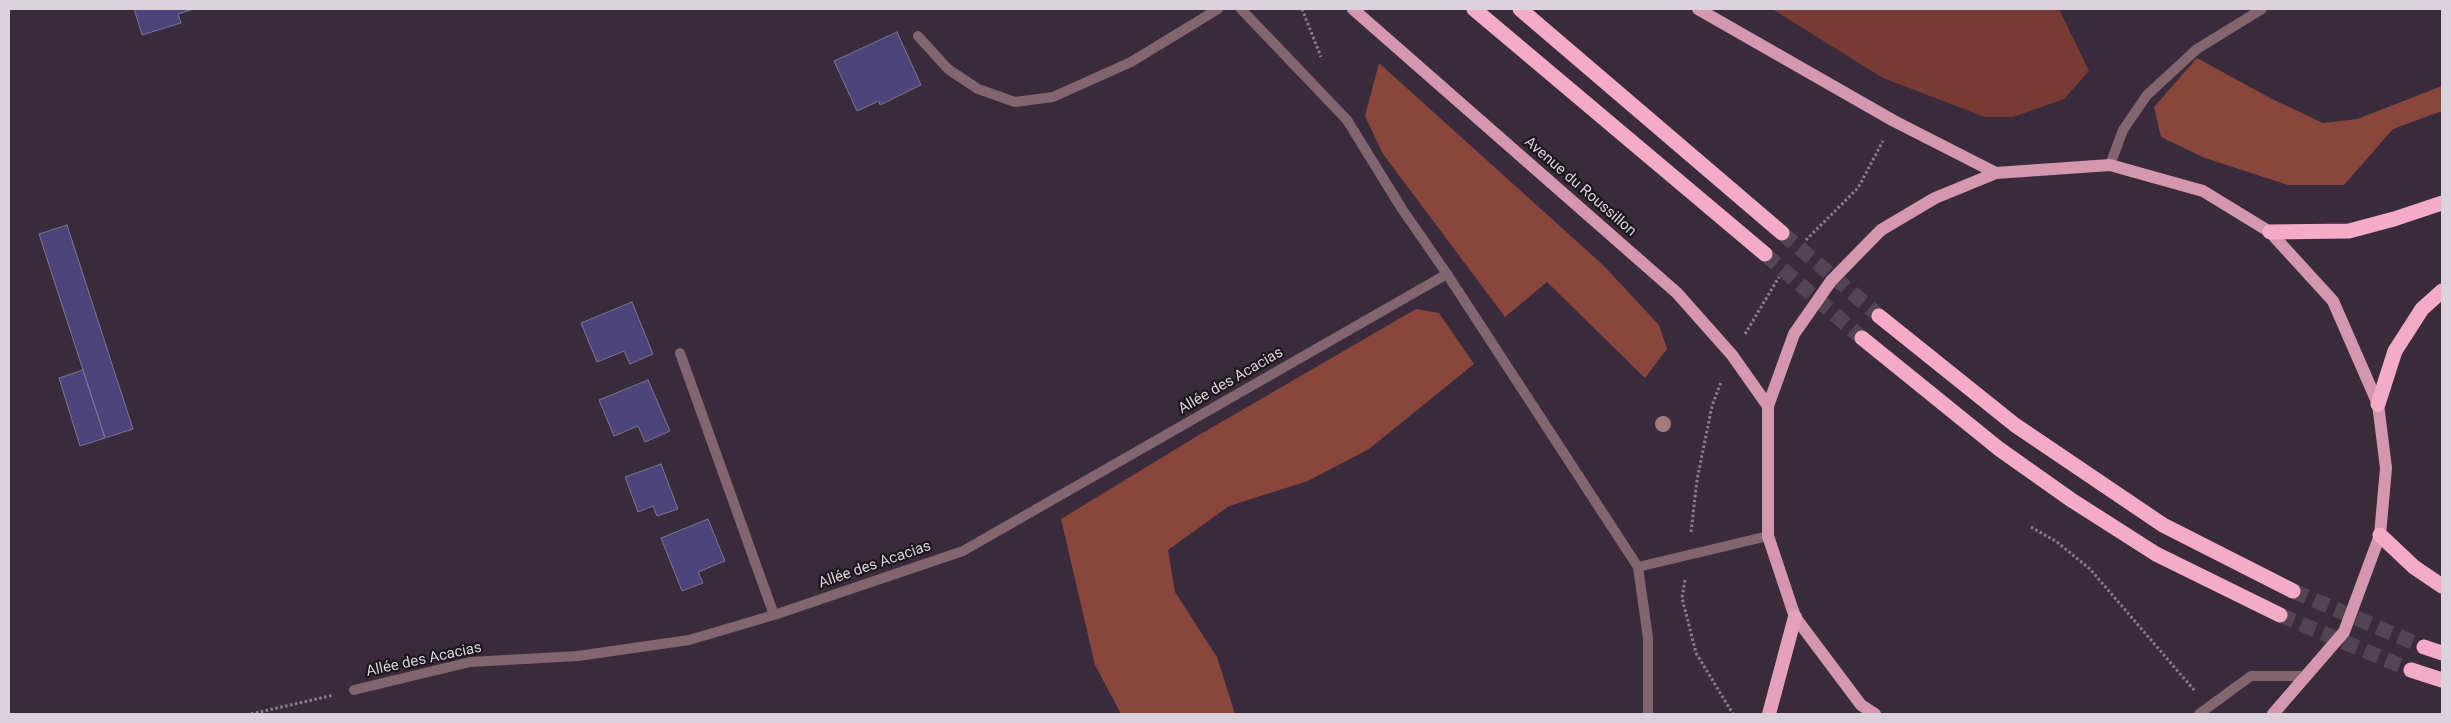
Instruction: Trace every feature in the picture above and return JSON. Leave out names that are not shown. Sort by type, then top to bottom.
[{"type":"highway","points":[[1474,9],[1765,254]]},
{"type":"highway","points":[[1520,9],[1782,233]]},
{"type":"highway","points":[[2270,232],[2349,231],[2442,203]]},
{"type":"highway","points":[[2378,404],[2395,351],[2422,309],[2442,291]]},
{"type":"highway","points":[[1879,316],[2015,425],[2163,525],[2293,591]]},
{"type":"highway","points":[[1862,338],[1998,448],[2073,501],[2156,554],[2280,615]]},
{"type":"highway","points":[[2380,535],[2414,567],[2442,586]]},
{"type":"highway","points":[[1768,714],[1795,617]]},
{"type":"highway","points":[[2424,647],[2442,653]]},
{"type":"highway","points":[[2411,670],[2442,680]]},
{"type":"main road","name":"Avenue du Roussillon","points":[[1354,9],[1677,293],[1732,355],[1768,406]]},
{"type":"main road","points":[[1698,9],[1894,121],[1996,173]]},
{"type":"main road","points":[[1875,714],[1861,705],[1795,617],[1768,536],[1768,406],[1794,334],[1831,281],[1880,230],[1935,198],[1996,173],[2110,165],[2203,191],[2270,232],[2333,301],[2378,404],[2386,468],[2380,535],[2344,632],[2273,714]]},
{"type":"street","points":[[918,36],[948,69],[978,89],[1015,102],[1054,97],[1132,62],[1218,9]]},
{"type":"street","points":[[1241,9],[1347,120],[1402,209],[1447,274],[1638,567],[1648,638],[1648,714]]},
{"type":"street","points":[[2110,165],[2123,130],[2147,95],[2197,49],[2262,9]]},
{"type":"street","name":"Allée des Acacias","points":[[354,690],[470,662],[578,656],[689,640],[774,615],[963,551],[1447,274]]},
{"type":"street","points":[[680,353],[774,615]]},
{"type":"street","points":[[1638,567],[1768,536]]},
{"type":"street","points":[[2199,714],[2251,676],[2306,676]]},
{"type":"path","points":[[2031,527],[2057,542],[2090,569],[2209,707]]},
{"type":"path","name":"Allée des Acacias","points":[[251,714],[354,690]]},
{"type":"shaded area","points":[[1772,9],[2056,9],[2060,11],[2089,71],[2064,99],[2013,117],[1985,117],[1883,78]]},
{"type":"shaded area","points":[[2197,58],[2272,99],[2323,123],[2357,119],[2442,86],[2442,111],[2393,129],[2344,185],[2288,185],[2205,158],[2161,137],[2154,107]]},
{"type":"shaded area","points":[[1379,63],[1603,265],[1659,325],[1667,349],[1645,378],[1547,282],[1505,317],[1383,154],[1365,116]]},
{"type":"shaded area","points":[[1416,309],[1439,313],[1474,364],[1369,449],[1308,481],[1229,506],[1168,550],[1175,592],[1217,657],[1235,714],[1121,714],[1095,665],[1061,519],[1199,435]]},
{"type":"building","points":[[134,9],[194,9],[178,14],[181,23],[142,35]]},
{"type":"building","points":[[897,32],[921,85],[880,105],[879,101],[857,111],[834,61]]},
{"type":"building","points":[[67,225],[133,429],[105,438],[39,234]]},
{"type":"building","points":[[632,302],[653,354],[630,364],[624,351],[597,362],[581,323]]},
{"type":"building","points":[[83,370],[105,438],[80,446],[59,378]]},
{"type":"building","points":[[648,380],[670,431],[645,442],[638,426],[614,436],[599,400]]},
{"type":"building","points":[[661,464],[678,509],[657,516],[653,506],[638,512],[625,477]]},
{"type":"building","points":[[708,519],[725,561],[698,572],[703,583],[682,591],[661,538]]},
{"type":"tunnel","points":[[1782,233],[1879,316]]},
{"type":"tunnel","points":[[1765,254],[1862,338]]},
{"type":"tunnel","points":[[2293,591],[2424,647]]},
{"type":"tunnel","points":[[2280,615],[2411,670]]}]
